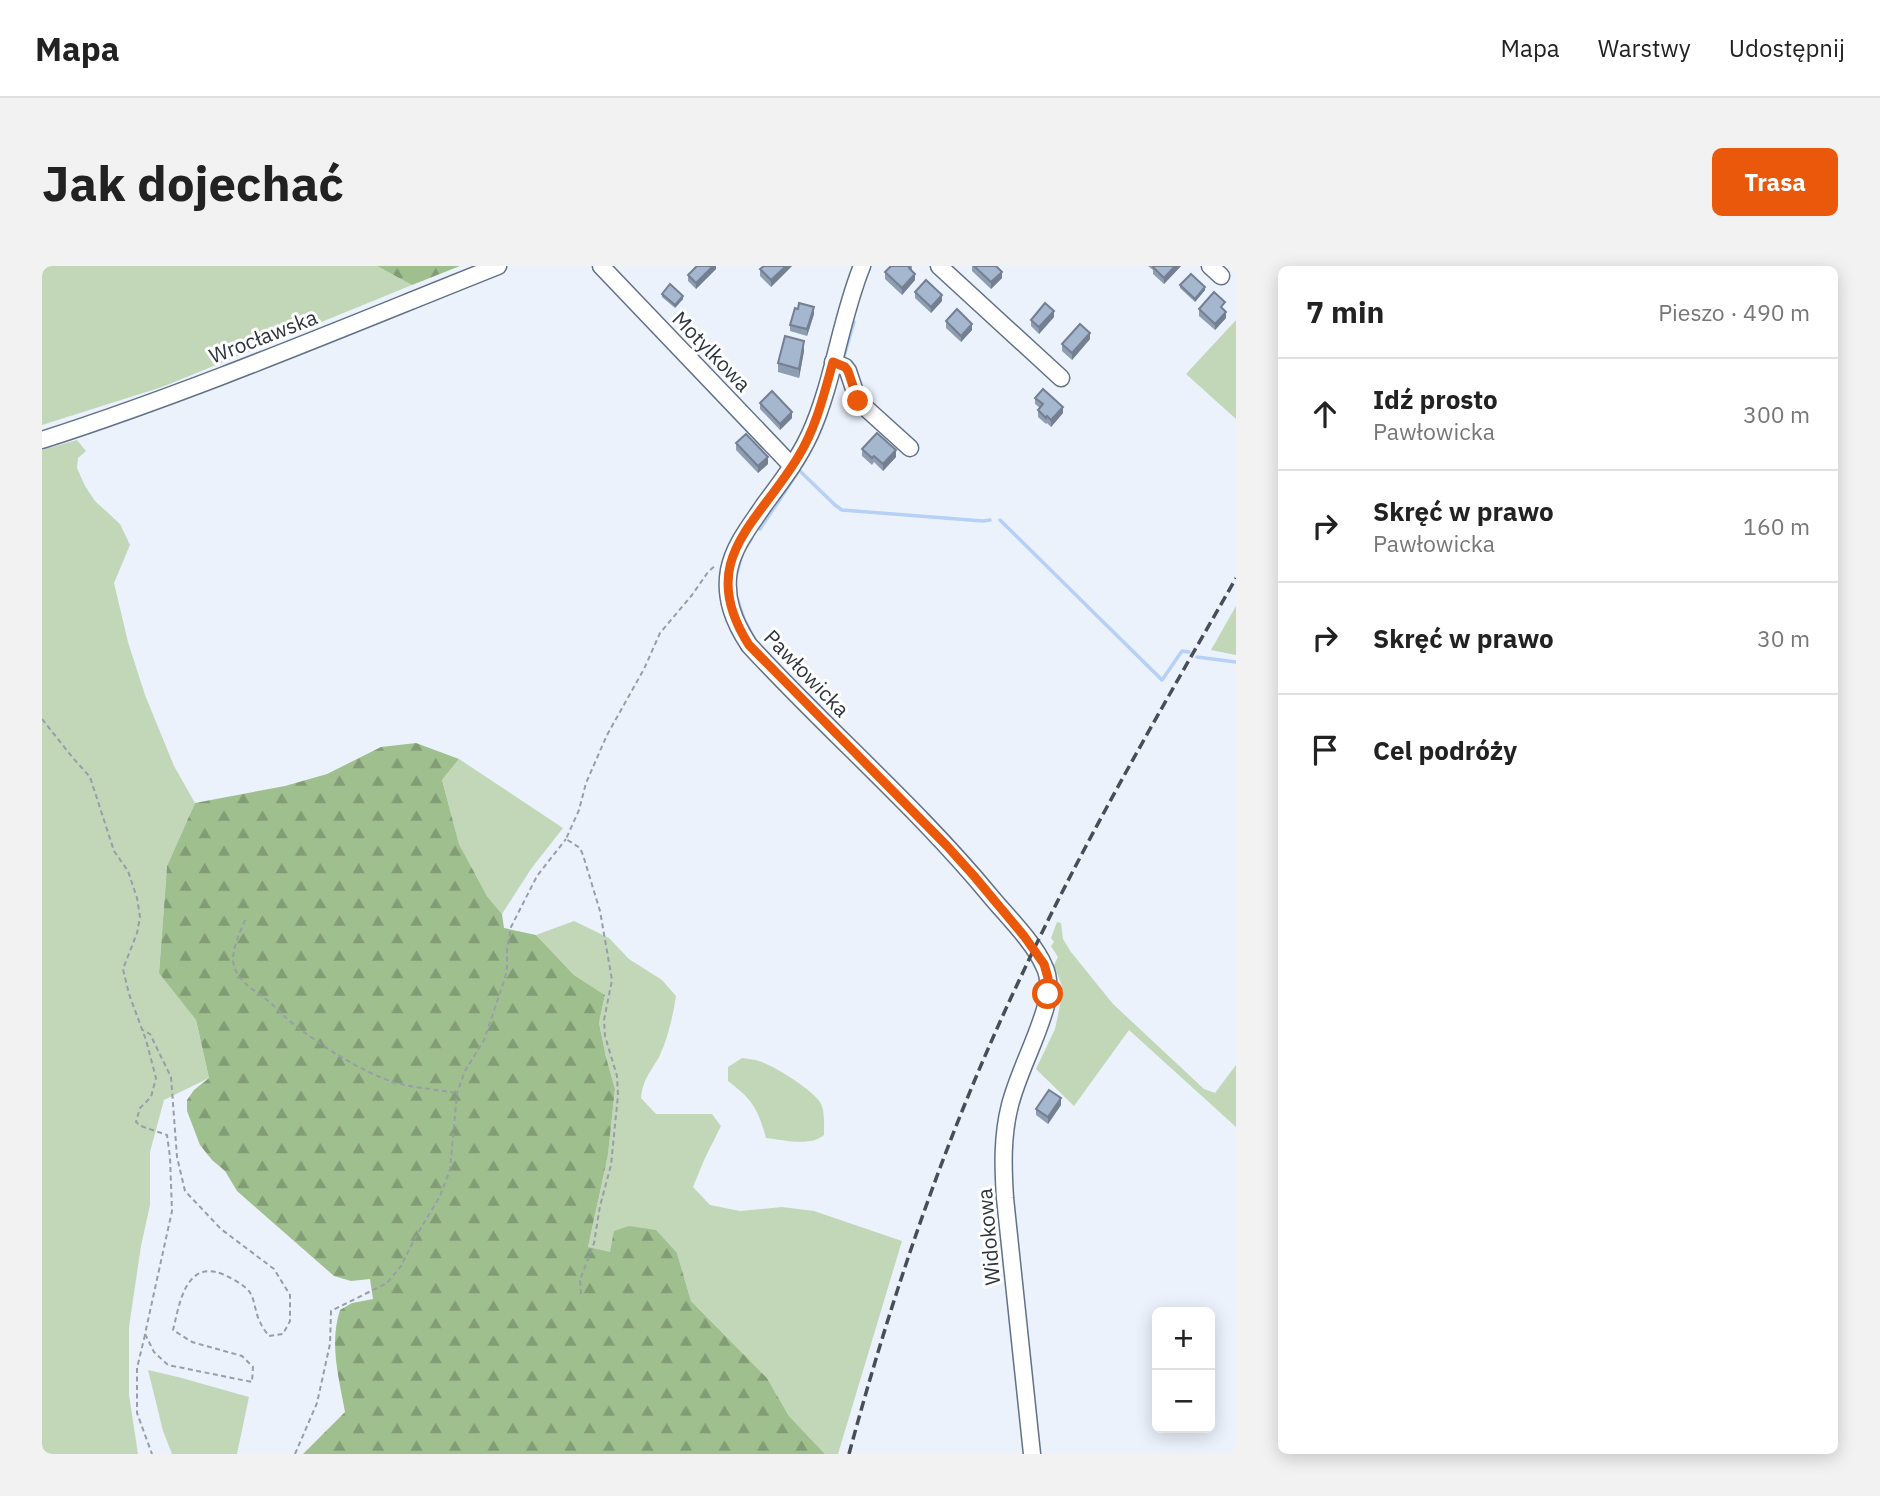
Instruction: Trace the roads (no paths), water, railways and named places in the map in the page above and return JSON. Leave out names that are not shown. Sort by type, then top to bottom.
[{"type":"street","name":"Wrocławska","points":[[42,440],[102,421],[498,266]]},
{"type":"street","name":"Motylkowa","points":[[601,266],[792,466]]},
{"type":"street","name":"Pawłowicka","points":[[862,266],[814,424],[799,455],[736,548],[727,583],[729,603],[736,623],[749,645],[947,846],[1040,958],[1049,986],[1042,1021]]},
{"type":"street","points":[[939,266],[1061,378]]},
{"type":"street","points":[[833,362],[848,371],[858,401],[910,448]]},
{"type":"street","name":"Widokowa","points":[[1032,1454],[1003,1157],[1010,1104],[1042,1021]]},
{"type":"waterway","points":[[843,360],[854,322]]},
{"type":"waterway","points":[[760,529],[805,460],[826,416]]},
{"type":"waterway","points":[[800,471],[842,510],[990,520]]},
{"type":"waterway","points":[[1000,520],[1162,680],[1182,651],[1189,652]]},
{"type":"waterway","points":[[746,547],[752,538]]},
{"type":"waterway","points":[[735,580],[742,554]]},
{"type":"waterway","points":[[736,595],[755,640]]},
{"type":"waterway","points":[[1197,657],[1236,662]]},
{"type":"waterway","points":[[808,695],[820,707]]},
{"type":"railway","points":[[849,1454],[885,1330],[926,1207],[948,1146],[998,1027],[1049,918],[1100,819],[1236,578]]}]
